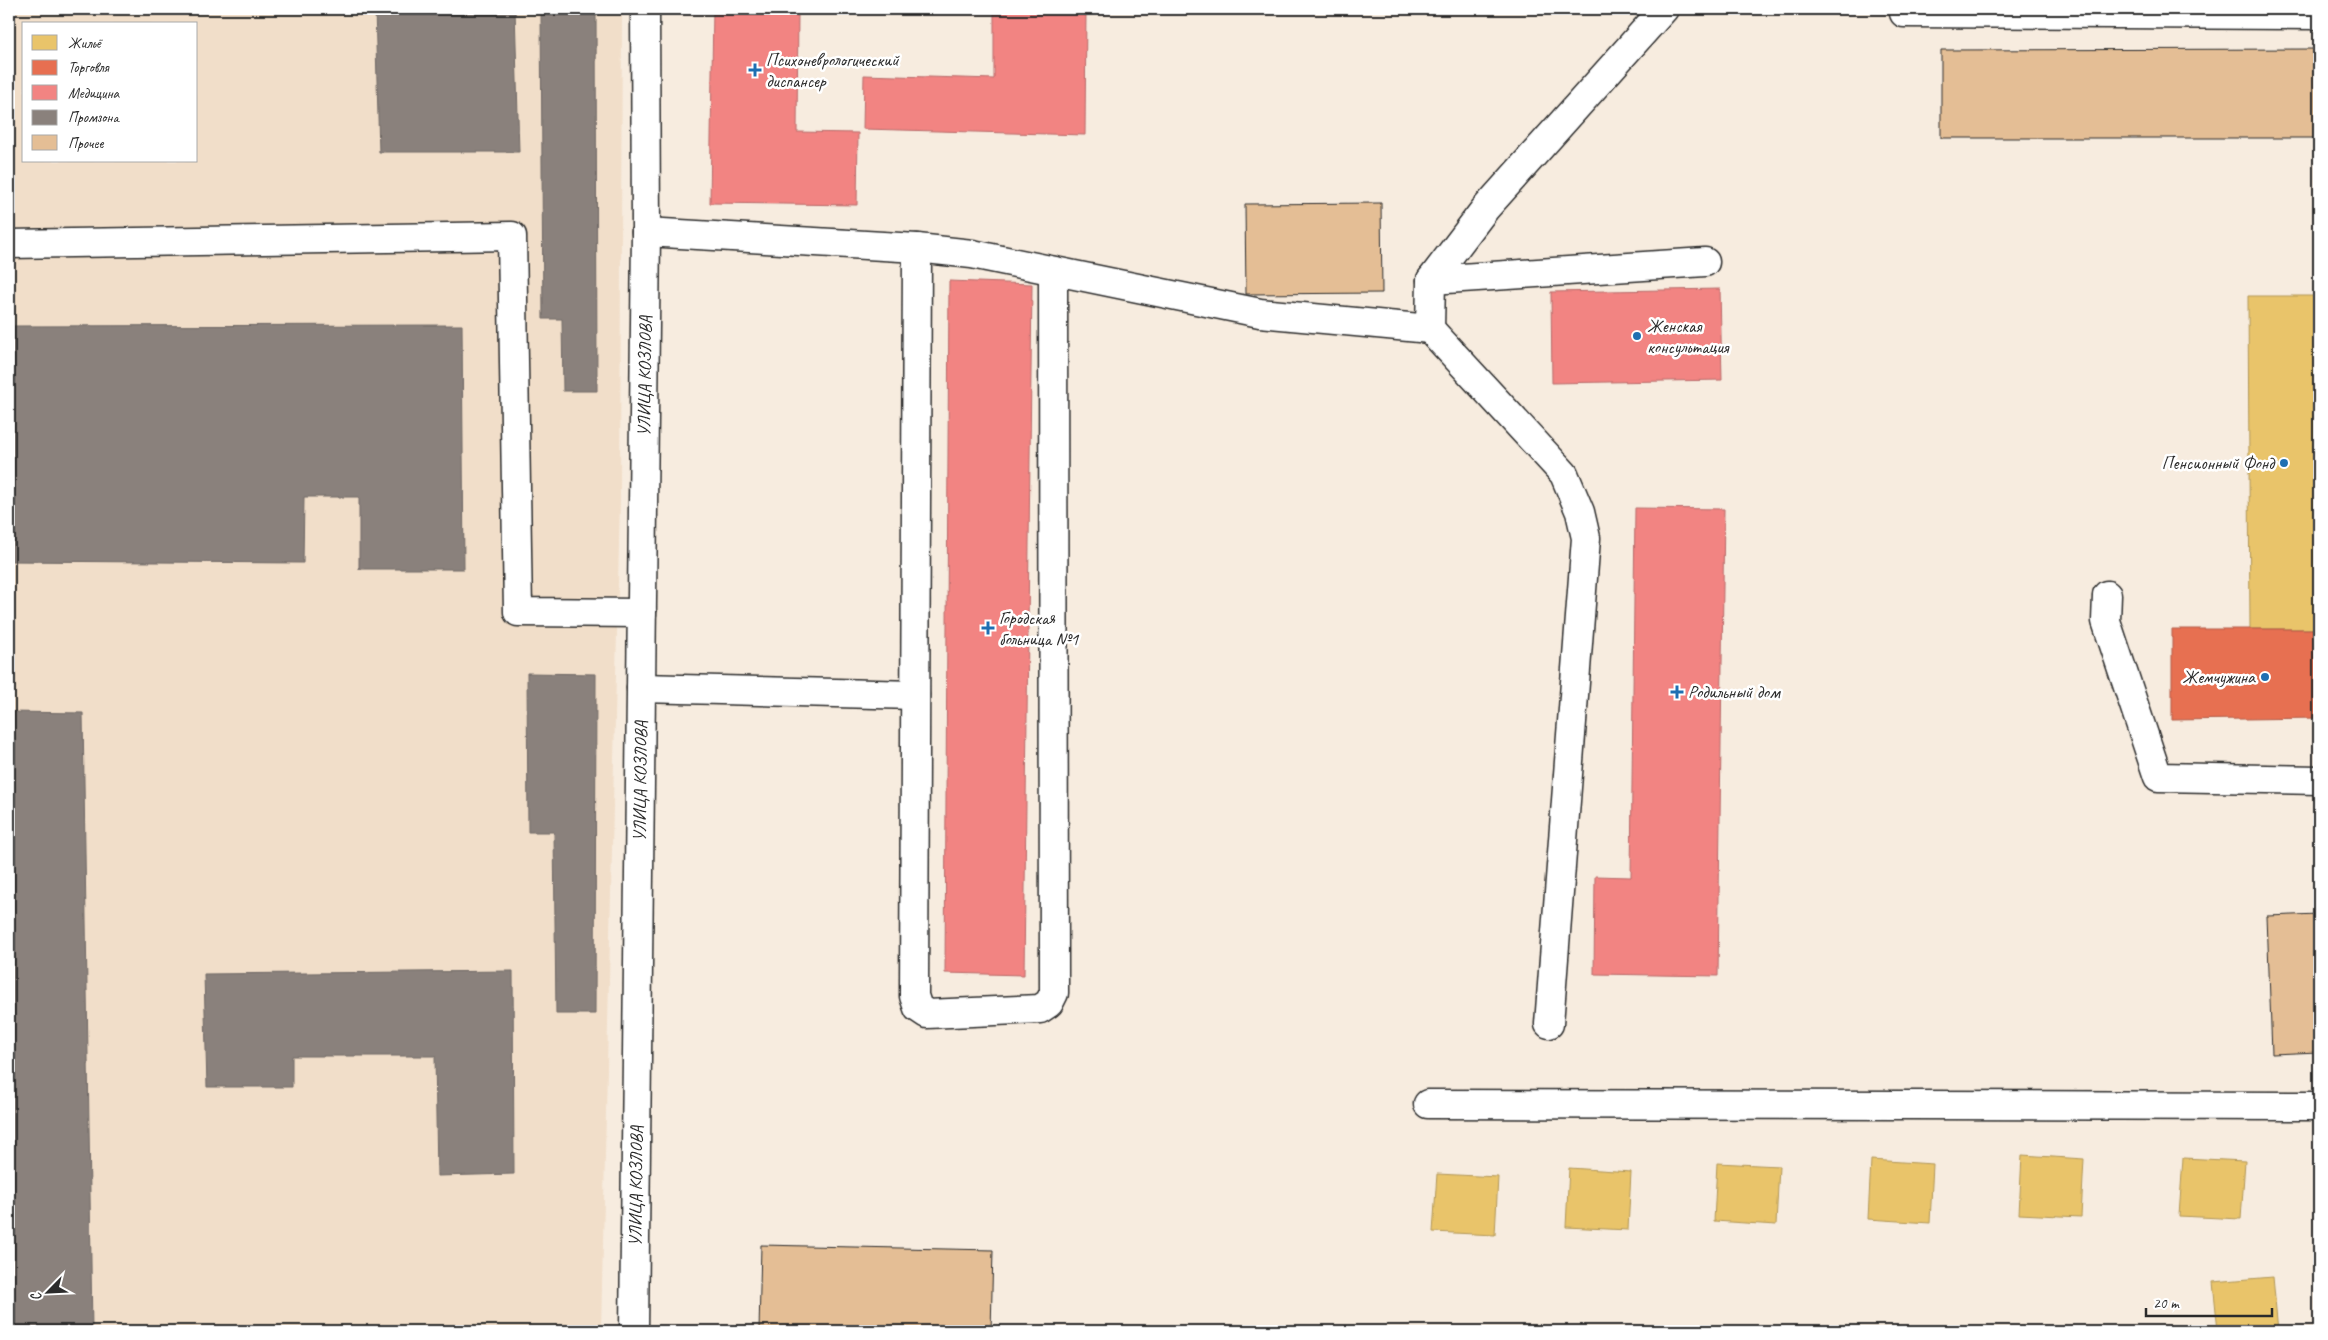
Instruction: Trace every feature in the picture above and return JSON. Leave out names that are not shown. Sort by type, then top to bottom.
[{"type":"street","name":"УЛИЦА КОЗЛОВА","points":[[634,1331],[646,232],[644,9]]},
{"type":"street","points":[[1430,329],[1431,280],[1485,209],[1664,9]]},
{"type":"street","points":[[1904,9],[1904,14],[2319,15]]},
{"type":"street","points":[[646,232],[917,248],[972,254],[1260,313],[1430,329],[1564,474],[1580,512],[1586,538],[1549,1024]]},
{"type":"street","points":[[9,244],[512,236],[518,612],[642,613]]},
{"type":"street","points":[[917,248],[914,996],[918,1008],[927,1014],[1040,1009],[1049,1003],[1054,993],[1053,271]]},
{"type":"street","points":[[1431,280],[1705,262]]},
{"type":"street","points":[[2107,595],[2106,621],[2158,777],[2319,780]]},
{"type":"street","points":[[641,688],[915,695]]},
{"type":"street","points":[[1428,1104],[2319,1106]]},
{"type":"shaded area","points":[[9,9],[622,9],[620,499],[601,1331],[9,1331]]},
{"type":"building: Жильё","name":"Пенсионный Фонд","points":[[2248,296],[2319,296],[2319,629],[2250,629]]},
{"type":"building: Жильё","points":[[2022,1155],[2084,1159],[2081,1217],[2019,1214]]},
{"type":"building: Жильё","points":[[2183,1158],[2245,1161],[2241,1219],[2179,1216]]},
{"type":"building: Жильё","points":[[1871,1160],[1933,1164],[1930,1223],[1868,1219]]},
{"type":"building: Жильё","points":[[1717,1163],[1779,1166],[1776,1225],[1714,1221]]},
{"type":"building: Жильё","points":[[1569,1168],[1631,1172],[1628,1230],[1566,1227]]},
{"type":"building: Жильё","points":[[1437,1174],[1498,1177],[1495,1235],[1433,1232]]},
{"type":"building: Жильё","points":[[2273,1277],[2278,1331],[2218,1331],[2213,1282]]},
{"type":"building: Торговля","points":[[2172,629],[2319,629],[2319,718],[2172,720]]},
{"type":"building: Медицина","name":"Психоневрологический диспансер","points":[[713,9],[798,9],[797,132],[858,133],[857,205],[710,203]]},
{"type":"building: Медицина","points":[[994,9],[1086,9],[1085,135],[863,129],[864,75],[994,79]]},
{"type":"building: Медицина","name":"Городская больница №1","points":[[949,281],[1032,284],[1024,975],[945,973]]},
{"type":"building: Медицина","name":"Женская консультация","points":[[1720,289],[1722,380],[1552,383],[1551,292]]},
{"type":"building: Медицина","name":"Родильный дом","points":[[1635,508],[1724,509],[1718,976],[1594,974],[1595,876],[1631,877]]},
{"type":"building: Промзона","points":[[375,9],[515,9],[519,152],[379,152]]},
{"type":"building: Промзона","points":[[541,9],[596,9],[597,391],[563,391],[562,319],[543,319]]},
{"type":"building: Промзона","points":[[462,325],[464,569],[359,569],[359,497],[304,497],[303,563],[9,561],[9,326]]},
{"type":"building: Промзона","points":[[527,673],[596,674],[595,1014],[556,1014],[554,832],[528,832]]},
{"type":"building: Промзона","points":[[9,712],[83,713],[92,1331],[9,1331]]},
{"type":"building: Промзона","points":[[513,971],[514,1174],[437,1176],[435,1056],[292,1056],[292,1087],[207,1087],[204,974]]},
{"type":"building: Прочее","points":[[2319,49],[2319,138],[1941,138],[1941,50]]},
{"type":"building: Прочее","points":[[1381,203],[1382,293],[1246,294],[1245,204]]},
{"type":"building: Прочее","points":[[2319,914],[2319,1052],[2272,1054],[2267,916]]},
{"type":"building: Прочее","points":[[761,1245],[993,1250],[991,1331],[759,1331]]},
{"type":"place","name":"Психоневрологический диспансер","points":[[755,70]]},
{"type":"place","name":"Женская консультация","points":[[1637,336]]},
{"type":"place","name":"Пенсионный Фонд","points":[[2284,463]]},
{"type":"place","name":"Городская больница №1","points":[[988,628]]},
{"type":"place","name":"Жемчужина","points":[[2265,677]]},
{"type":"place","name":"Родильный дом","points":[[1677,692]]}]
